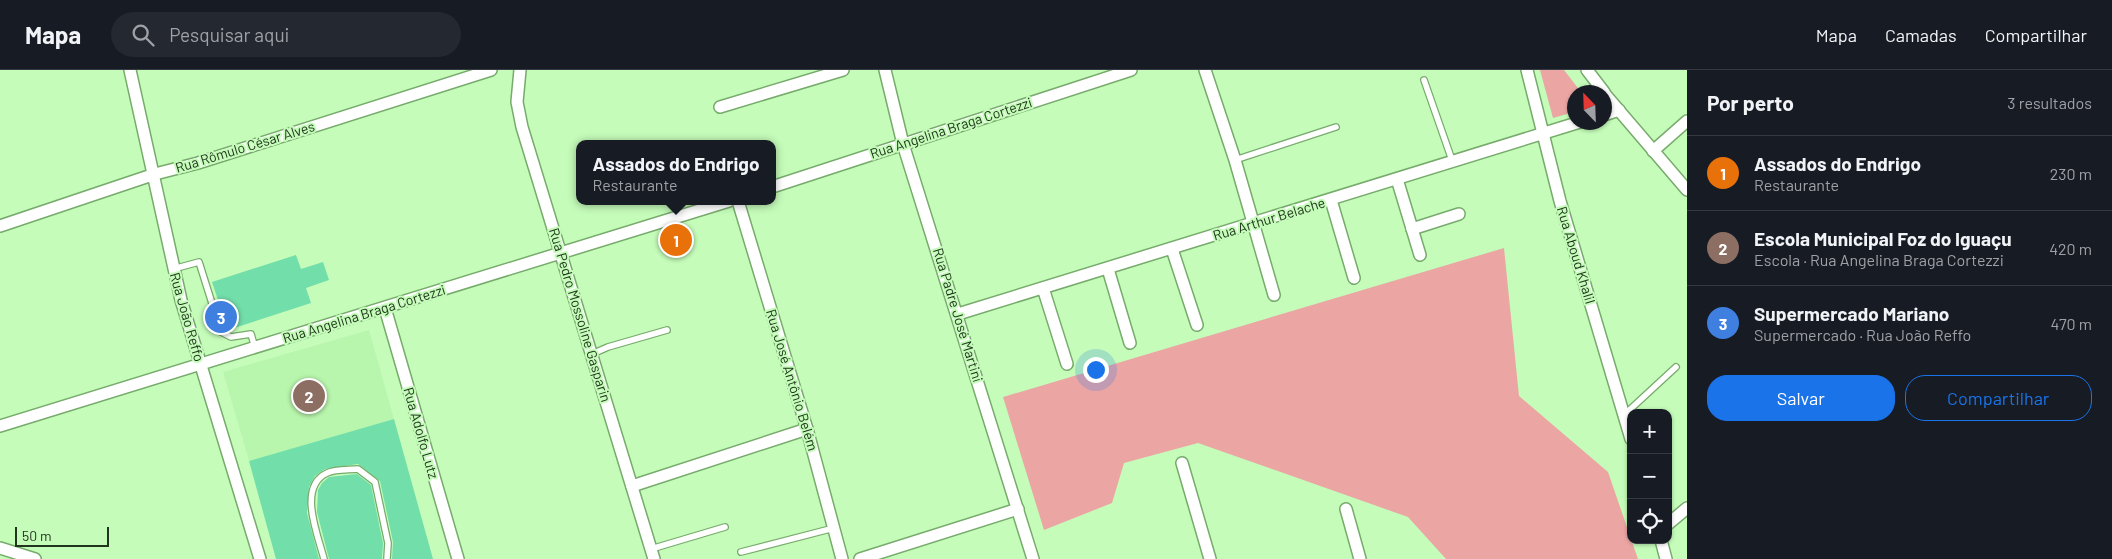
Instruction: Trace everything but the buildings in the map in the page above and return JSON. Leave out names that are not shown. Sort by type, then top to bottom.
[{"type":"street","name":"Rua João Reffo","points":[[130,70],[155,174],[174,269],[260,559]]},
{"type":"street","name":"Rua Rômulo César Alves","points":[[0,226],[155,174],[198,164],[491,70]]},
{"type":"street","name":"Rua Pedro Mossoline Gasparin","points":[[520,70],[517,102],[522,127],[652,554]]},
{"type":"street","points":[[720,107],[843,70]]},
{"type":"street","name":"Rua Padre José Martini","points":[[884,70],[903,144],[958,314],[1033,559]]},
{"type":"street","name":"Rua Angelina Braga Cortezzi","points":[[776,186],[1131,70]]},
{"type":"street","points":[[1205,70],[1235,160],[1274,295]]},
{"type":"street","name":"Rua Aboud Khalil","points":[[1527,70],[1542,134],[1627,425]]},
{"type":"street","points":[[1587,70],[1598,85]]},
{"type":"street","points":[[1612,103],[1687,190]]},
{"type":"street","points":[[1612,112],[1618,110]]},
{"type":"street","points":[[1653,151],[1687,121]]},
{"type":"street","name":"Rua Arthur Belache","points":[[958,314],[1453,163],[1567,126]]},
{"type":"street","points":[[1397,179],[1420,255]]},
{"type":"street","points":[[1331,200],[1354,278]]},
{"type":"street","name":"Rua Angelina Braga Cortezzi","points":[[0,426],[715,205]]},
{"type":"street","name":"Rua José Antônio Belém","points":[[739,205],[808,429],[842,559]]},
{"type":"street","points":[[1412,229],[1459,214]]},
{"type":"street","points":[[1172,249],[1197,325]]},
{"type":"street","points":[[1108,269],[1130,343]]},
{"type":"street","points":[[1043,288],[1066,364]]},
{"type":"street","name":"Rua Adolfo Lutz","points":[[385,308],[458,559]]},
{"type":"street","points":[[632,486],[808,429]]},
{"type":"street","points":[[1182,464],[1210,559]]},
{"type":"street","points":[[860,559],[1018,509]]},
{"type":"street","points":[[1346,509],[1360,559]]},
{"type":"street","points":[[1672,521],[1686,509]]},
{"type":"street","points":[[1662,544],[1666,559]]},
{"type":"street","points":[[0,548],[34,559]]},
{"type":"lane","points":[[1424,80],[1453,163]]},
{"type":"lane","points":[[1235,160],[1336,127]]},
{"type":"lane","points":[[174,269],[199,262],[220,332],[231,337],[251,334],[255,348]]},
{"type":"lane","points":[[592,354],[608,347],[667,330]]},
{"type":"lane","points":[[1624,415],[1676,368]]},
{"type":"lane","points":[[324,559],[310,499],[311,489],[319,478],[328,472],[358,469],[375,482],[388,543],[387,559]]},
{"type":"lane","points":[[652,554],[725,527]]},
{"type":"lane","points":[[741,552],[834,528]]},
{"type":"shaded area","points":[[1540,70],[1564,70],[1576,85],[1567,85],[1567,114],[1553,118]]},
{"type":"shaded area","points":[[1504,248],[1519,396],[1608,472],[1627,527],[1627,544],[1633,544],[1638,559],[1446,559],[1408,517],[1198,443],[1124,463],[1112,503],[1044,530],[1003,397]]},
{"type":"shaded area","points":[[369,330],[394,419],[249,461],[223,372]]},
{"type":"place","name":"Assados do Endrigo","points":[[676,240]]},
{"type":"place","name":"Supermercado Mariano","points":[[221,317]]},
{"type":"place","name":"Escola Municipal Foz do Iguaçu","points":[[309,396]]}]
